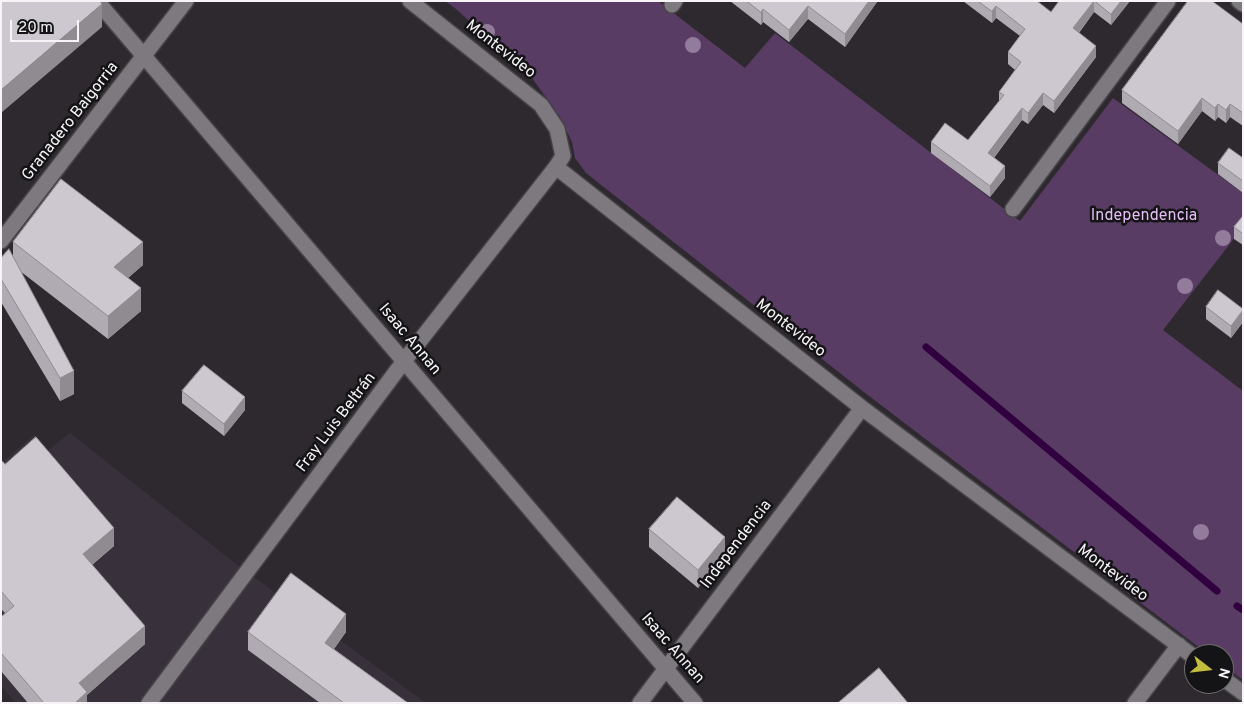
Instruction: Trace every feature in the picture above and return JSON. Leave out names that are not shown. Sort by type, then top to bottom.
[{"type":"street","name":"Isaac Annan","points":[[97,1],[695,703]]},
{"type":"street","name":"Granadero Baigorria","points":[[1,240],[186,1]]},
{"type":"street","name":"Montevideo","points":[[410,1],[541,104],[557,129],[563,156],[556,167],[862,408],[1184,650]]},
{"type":"street","points":[[1013,209],[1168,1]]},
{"type":"street","points":[[1239,1],[1243,4]]},
{"type":"street","name":"Fray Luis Beltrán","points":[[149,703],[404,362],[556,167]]},
{"type":"street","name":"Independencia","points":[[640,703],[862,408]]},
{"type":"street","points":[[1135,703],[1178,645]]},
{"type":"shaded area","points":[[70,433],[235,563],[426,703],[16,703],[1,686],[1,463],[34,435],[47,451]]},
{"type":"green space","points":[[445,1],[658,1],[745,68],[775,33],[1020,221],[1113,98],[1243,193],[1243,227],[1163,330],[1243,391],[1243,680],[1234,673],[1234,644],[1195,644],[869,396],[586,173],[575,158],[572,142],[560,117],[532,78]]},
{"type":"building","points":[[1,1],[100,1],[102,4],[1,90]]},
{"type":"building","points":[[747,1],[869,1],[845,34],[808,6],[789,30],[763,9],[761,12]]},
{"type":"building","points":[[978,1],[1037,1],[1051,12],[1059,1],[1094,1],[1073,28],[1096,46],[1054,101],[1043,93],[1028,113],[1022,108],[988,153],[1005,166],[990,186],[931,142],[945,123],[968,140],[1004,95],[999,92],[1021,62],[1008,52],[1025,29],[996,6],[992,11]]},
{"type":"building","points":[[1095,1],[1121,1],[1111,14]]},
{"type":"building","points":[[1188,1],[1212,1],[1243,24],[1243,113],[1230,104],[1226,110],[1218,104],[1215,108],[1202,98],[1178,131],[1122,90]]},
{"type":"building","points":[[1229,148],[1243,158],[1243,181],[1218,163]]},
{"type":"building","points":[[61,179],[143,242],[114,267],[141,288],[108,316],[13,242]]},
{"type":"building","points":[[1243,216],[1243,234],[1234,227]]},
{"type":"building","points":[[9,249],[74,371],[60,378],[1,279],[1,258]]},
{"type":"building","points":[[1218,290],[1243,309],[1231,326],[1206,307]]},
{"type":"building","points":[[204,365],[245,397],[224,424],[182,391]]},
{"type":"building","points":[[36,437],[114,528],[83,554],[145,626],[79,683],[87,692],[75,703],[44,703],[1,653],[1,617],[14,606],[1,591],[1,460],[5,464]]},
{"type":"building","points":[[677,497],[725,537],[698,570],[649,529]]},
{"type":"building","points":[[291,573],[346,614],[325,643],[408,703],[344,703],[248,632]]},
{"type":"building","points":[[879,668],[908,703],[838,703]]},
{"type":"waterway","points":[[926,347],[1217,591]]},
{"type":"waterway","points":[[1237,606],[1243,610]]}]
